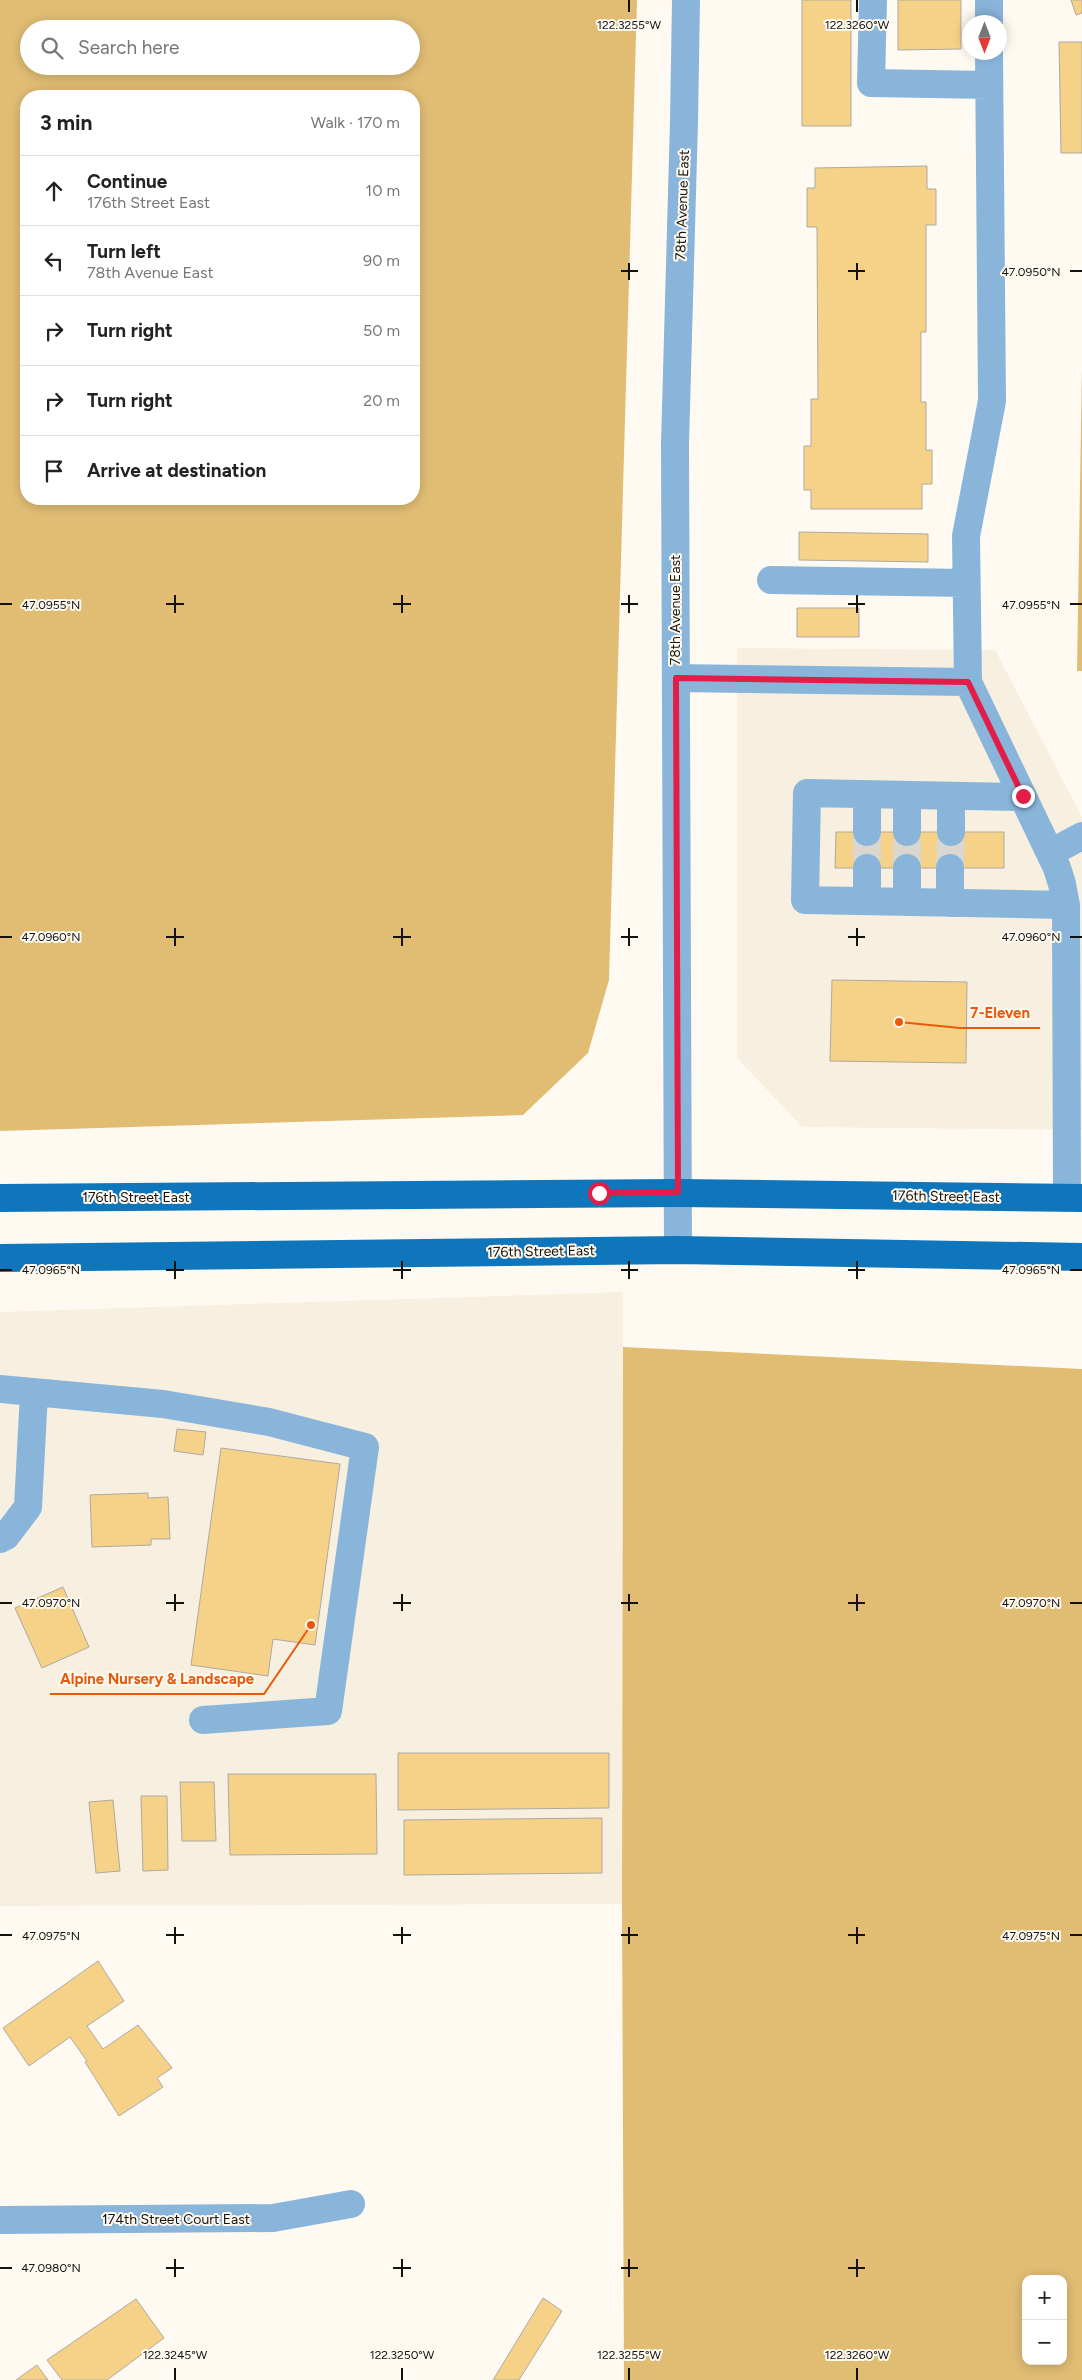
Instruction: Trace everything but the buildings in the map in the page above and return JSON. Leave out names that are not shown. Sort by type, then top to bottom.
[{"type":"main road","name":"176th Street East","points":[[0,1198],[678,1192],[1075,1198]]},
{"type":"main road","name":"176th Street East","points":[[0,1258],[678,1250],[1082,1257]]},
{"type":"street","name":"78th Avenue East","points":[[678,1250],[675,444],[686,0]]},
{"type":"street","points":[[872,0],[871,83],[989,85]]},
{"type":"street","points":[[989,0],[989,15]]},
{"type":"street","points":[[989,60],[992,401],[966,536],[968,682],[1050,853],[1062,884],[1066,905],[1075,1198]]},
{"type":"street","points":[[771,580],[966,583]]},
{"type":"street","points":[[676,678],[968,682]]},
{"type":"street","points":[[1023,796],[807,793],[805,900],[1066,905]]},
{"type":"street","points":[[867,794],[867,832]]},
{"type":"street","points":[[907,795],[907,832]]},
{"type":"street","points":[[951,796],[951,832]]},
{"type":"street","points":[[1050,853],[1082,836]]},
{"type":"street","points":[[867,868],[867,901]]},
{"type":"street","points":[[907,868],[907,902]]},
{"type":"street","points":[[950,868],[950,903]]},
{"type":"street","points":[[0,1389],[162,1404],[269,1422],[365,1448],[328,1711],[202,1720]]},
{"type":"street","points":[[0,1539],[6,1536],[28,1507],[34,1393]]},
{"type":"street","name":"174th Street Court East","points":[[0,2220],[274,2218],[351,2204]]},
{"type":"shaded area","points":[[0,0],[637,0],[609,980],[588,1053],[523,1115],[0,1131]]},
{"type":"shaded area","points":[[1082,365],[1082,671],[1077,671]]},
{"type":"shaded area","points":[[737,648],[995,650],[1082,817],[1082,1130],[802,1127],[737,1058]]},
{"type":"shaded area","points":[[623,1292],[622,1904],[0,1906],[0,1312]]},
{"type":"shaded area","points":[[623,1347],[1082,1369],[1082,2380],[624,2380],[622,1904]]},
{"type":"tunnel","points":[[867,832],[867,868]]},
{"type":"tunnel","points":[[907,832],[907,868]]},
{"type":"tunnel","points":[[950,868],[951,832]]},
{"type":"place","name":"7-Eleven","points":[[899,1022]]},
{"type":"place","name":"Alpine Nursery & Landscape","points":[[311,1625]]},
{"type":"route","points":[[599,1193],[678,1192],[676,678],[968,682],[1023,796]]}]
